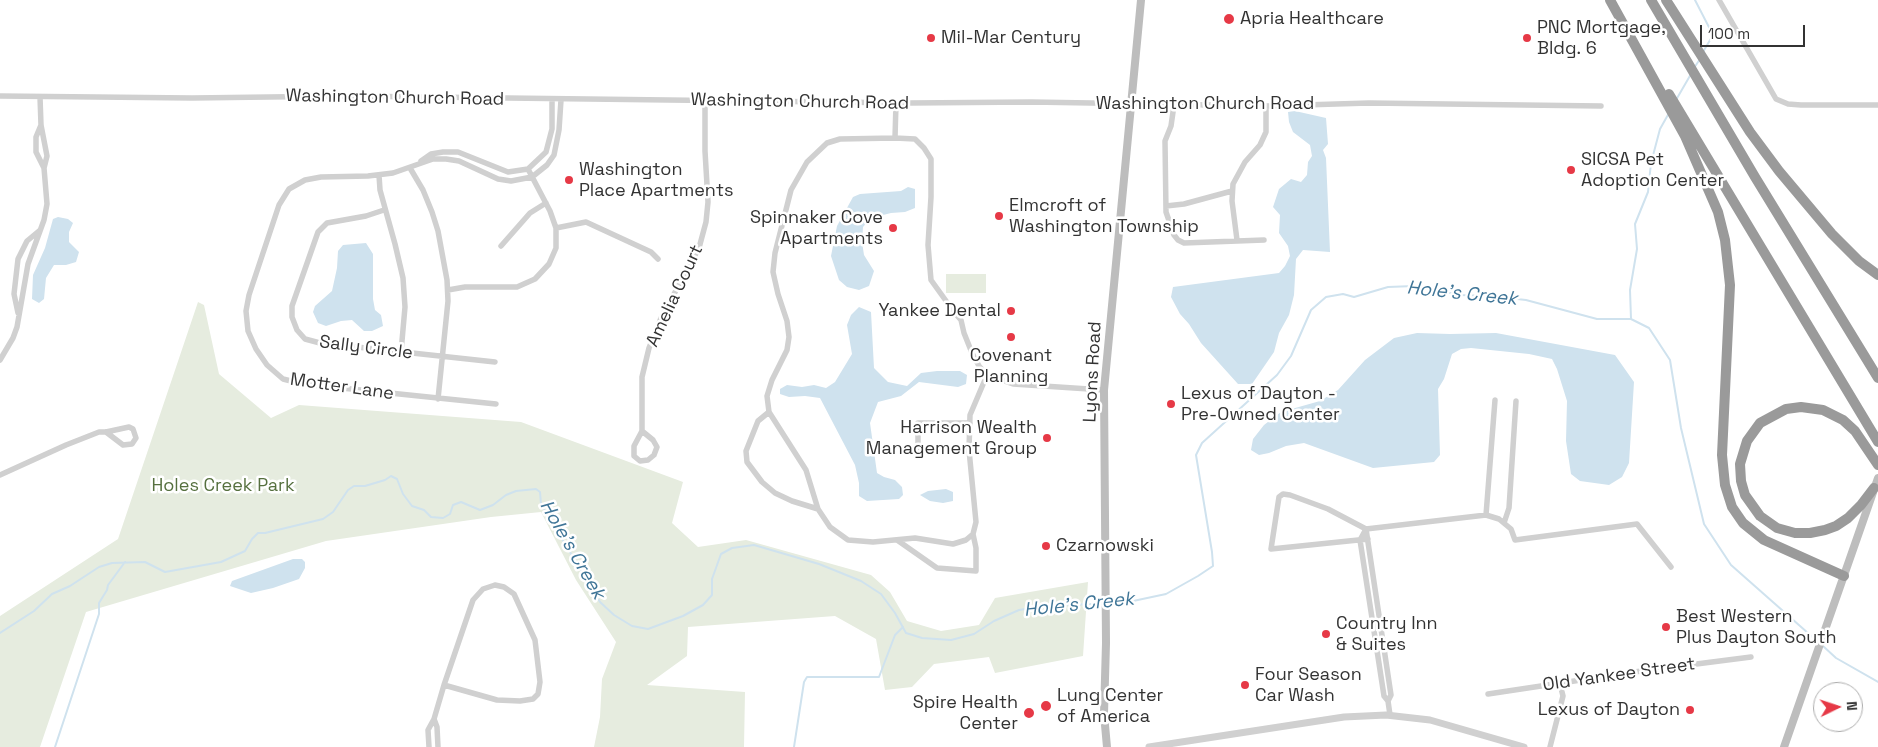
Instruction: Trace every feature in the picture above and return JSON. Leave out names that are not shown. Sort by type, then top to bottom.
[{"type":"highway","points":[[1610,0],[1685,136],[1718,212],[1725,240],[1730,285],[1722,455],[1728,498],[1737,515],[1753,532],[1774,546],[1844,576]]},
{"type":"highway","points":[[1651,0],[1755,177],[1878,378]]},
{"type":"highway","points":[[1666,0],[1750,132],[1779,171],[1832,234],[1860,261],[1878,275]]},
{"type":"highway","points":[[1625,26],[1727,188],[1878,442]]},
{"type":"highway","points":[[1876,483],[1861,505],[1848,518],[1836,526],[1818,532],[1795,534],[1777,528],[1760,516],[1745,495],[1741,481],[1740,464],[1747,442],[1760,423],[1786,409],[1801,407],[1823,410],[1843,420],[1855,431],[1878,465]]},
{"type":"main road","name":"Lyons Road","points":[[1107,747],[1104,714],[1106,580],[1104,390],[1141,0]]},
{"type":"main road","points":[[1784,747],[1876,483]]},
{"type":"street","points":[[1718,0],[1776,99],[1788,104],[1801,105],[1878,105]]},
{"type":"street","name":"Washington Church Road","points":[[0,96],[192,98],[346,96],[552,100],[1266,106],[1369,103],[1601,106]]},
{"type":"street","points":[[0,360],[13,338],[28,264],[44,220],[47,204],[44,168],[47,156],[41,125],[40,97]]},
{"type":"street","points":[[448,290],[464,287],[517,286],[536,279],[549,264],[556,248],[556,228],[528,169],[546,152],[552,129],[552,100]]},
{"type":"street","points":[[532,177],[547,165],[554,155],[559,130],[561,100]]},
{"type":"street","name":"Amelia Court","points":[[642,432],[653,440],[657,447],[654,455],[648,460],[640,461],[634,456],[634,446],[642,432],[642,377],[649,348],[661,318],[699,248],[706,222],[708,202],[705,100]]},
{"type":"street","points":[[895,138],[896,103]]},
{"type":"street","points":[[1174,105],[1171,126],[1165,141],[1166,206],[1169,222],[1178,240],[1184,243],[1264,240]]},
{"type":"street","points":[[1238,240],[1232,201],[1233,184],[1245,162],[1260,145],[1266,132],[1266,106]]},
{"type":"street","points":[[41,125],[36,137],[36,152],[44,168]]},
{"type":"street","points":[[973,534],[966,540],[953,544],[916,538],[873,542],[848,540],[830,527],[818,509],[806,470],[769,412],[767,396],[772,380],[787,350],[789,337],[787,321],[773,272],[775,253],[791,190],[807,162],[827,143],[840,139],[895,138],[915,140],[924,148],[930,159],[931,197],[928,245],[931,280],[961,320],[964,333],[979,366],[987,375],[1013,384],[1104,390]]},
{"type":"street","name":"Motter Lane","points":[[410,168],[432,154],[442,152],[463,154],[508,172],[528,169]]},
{"type":"street","name":"Motter Lane","points":[[496,404],[438,400],[303,384],[283,378],[267,365],[256,349],[248,330],[246,311],[249,294],[279,205],[289,189],[305,180],[321,177],[379,175],[410,168],[433,159],[446,158],[459,161],[498,179],[511,181],[532,177]]},
{"type":"street","points":[[410,168],[423,190],[438,231],[448,290],[438,400]]},
{"type":"street","points":[[379,175],[384,210],[403,278],[405,307],[401,352]]},
{"type":"street","points":[[1166,206],[1184,204],[1232,191]]},
{"type":"street","points":[[501,246],[530,213],[546,204]]},
{"type":"street","name":"Sally Circle","points":[[384,210],[366,216],[327,223],[318,232],[292,306],[292,317],[297,330],[305,339],[320,344],[495,362]]},
{"type":"street","points":[[556,228],[586,222],[651,252],[658,259]]},
{"type":"street","points":[[18,317],[14,294],[18,259],[27,241],[39,231]]},
{"type":"street","points":[[897,540],[937,568],[976,571],[976,548],[973,534],[976,522],[970,450],[970,415],[987,375]]},
{"type":"street","points":[[1486,515],[1495,400]]},
{"type":"street","points":[[1504,523],[1509,508],[1516,401]]},
{"type":"street","points":[[769,412],[758,421],[746,450],[747,462],[762,482],[775,493],[792,501],[818,509]]},
{"type":"street","points":[[970,423],[918,423],[918,452],[970,450]]},
{"type":"street","points":[[0,475],[99,432],[128,427],[134,429],[136,438],[132,444],[122,444],[106,432]]},
{"type":"street","points":[[1368,539],[1271,549],[1279,497],[1283,494],[1290,495],[1328,509],[1366,529],[1486,515],[1500,518],[1511,529],[1515,540],[1637,524],[1671,567]]},
{"type":"street","points":[[1366,529],[1391,695],[1388,701]]},
{"type":"street","points":[[1366,529],[1360,540],[1384,696],[1388,701],[1390,715]]},
{"type":"street","points":[[429,747],[428,730],[434,719],[444,685],[473,600],[483,589],[489,586],[500,586],[509,590],[517,600],[535,640],[540,682],[538,694],[533,699],[526,701],[502,701],[444,685]]},
{"type":"street","points":[[1372,620],[1380,618]]},
{"type":"street","name":"Old Yankee Street","points":[[1488,694],[1751,657]]},
{"type":"street","points":[[1550,747],[1563,696],[1560,684]]},
{"type":"street","points":[[1149,747],[1344,716],[1390,715],[1430,720],[1524,747]]},
{"type":"street","points":[[434,719],[437,728],[438,747]]},
{"type":"green space","points":[[946,274],[986,274],[986,293],[946,293]]},
{"type":"green space","name":"Holes Creek Park","points":[[198,302],[204,305],[219,374],[271,418],[299,405],[521,422],[683,482],[672,523],[698,547],[746,540],[871,575],[890,592],[907,621],[941,631],[979,625],[995,598],[1088,582],[1083,656],[995,673],[989,657],[934,664],[912,687],[885,690],[876,639],[835,616],[688,627],[687,656],[647,685],[745,692],[744,747],[594,747],[600,717],[602,679],[616,642],[576,580],[541,512],[491,517],[326,541],[86,612],[40,747],[0,747],[0,616],[118,539]]},
{"type":"water","points":[[1295,111],[1326,118],[1328,144],[1323,150],[1326,158],[1330,252],[1303,250],[1296,259],[1294,295],[1289,315],[1279,333],[1274,352],[1252,384],[1238,384],[1201,343],[1180,314],[1171,297],[1173,287],[1279,273],[1285,266],[1290,256],[1288,246],[1279,233],[1280,215],[1273,207],[1279,189],[1291,179],[1301,182],[1307,175],[1308,162],[1312,156],[1310,145],[1293,132],[1289,122],[1288,112]]},
{"type":"water","points":[[908,187],[915,189],[915,208],[905,212],[871,218],[863,227],[862,242],[864,255],[874,271],[869,286],[859,290],[847,287],[839,280],[831,256],[837,226],[853,197],[860,194],[901,191]]},
{"type":"water","points":[[58,217],[68,219],[73,223],[69,232],[69,242],[79,252],[76,262],[66,265],[54,265],[46,278],[44,299],[39,303],[32,299],[33,275],[45,248],[53,219]]},
{"type":"water","points":[[366,243],[373,254],[373,299],[375,310],[381,315],[383,326],[372,331],[364,331],[352,320],[326,326],[318,323],[313,312],[315,306],[332,291],[337,268],[338,251],[343,245]]},
{"type":"water","points":[[859,307],[871,312],[874,368],[888,382],[907,386],[921,373],[937,371],[960,371],[967,375],[966,384],[958,387],[919,382],[901,396],[878,402],[870,423],[877,473],[895,480],[902,487],[903,495],[899,499],[867,501],[859,496],[859,483],[855,465],[820,398],[805,396],[789,397],[780,394],[780,389],[787,385],[802,387],[814,385],[826,388],[835,382],[852,354],[847,325],[851,315]]},
{"type":"water","points":[[1417,333],[1496,333],[1615,355],[1634,382],[1629,463],[1622,477],[1609,485],[1580,481],[1571,474],[1566,441],[1567,401],[1552,359],[1529,354],[1471,348],[1461,349],[1452,354],[1444,379],[1438,389],[1440,455],[1434,462],[1373,468],[1304,443],[1286,446],[1259,455],[1251,450],[1253,439],[1264,425],[1281,412],[1320,401],[1338,390],[1365,360],[1394,338]]},
{"type":"water","points":[[946,489],[953,492],[953,501],[943,503],[930,501],[920,495],[928,491]]},
{"type":"water","points":[[293,559],[302,559],[305,562],[305,568],[299,579],[251,593],[230,586],[232,581]]},
{"type":"waterway","points":[[1695,0],[1713,35],[1703,52]]},
{"type":"waterway","points":[[1694,68],[1700,59]]},
{"type":"waterway","points":[[1676,100],[1691,74]]},
{"type":"waterway","points":[[1631,319],[1630,290],[1637,249],[1635,224],[1648,192],[1651,163],[1660,129],[1669,113]]},
{"type":"waterway","name":"Hole's Creek","points":[[1107,604],[1119,604],[1166,594],[1213,566],[1196,455],[1202,443],[1277,375],[1291,356],[1311,310],[1326,297],[1343,294],[1354,297],[1388,287],[1414,286],[1460,295],[1526,300],[1597,319],[1631,319],[1649,328],[1670,360],[1681,428],[1704,524],[1731,565],[1817,641]]},
{"type":"waterway","name":"Hole's Creek","points":[[0,633],[34,611],[52,594],[70,586],[99,567],[112,563],[145,562],[165,572],[221,562],[245,551],[258,533],[323,519],[333,512],[348,490],[354,486],[365,486],[385,480],[391,476],[397,479],[403,494],[412,506],[424,510],[431,517],[443,518],[450,514],[453,505],[461,502],[480,510],[493,505],[506,495],[516,491],[536,489],[540,492],[541,504],[600,602],[614,615],[632,626],[648,629],[683,616],[703,605],[712,595],[712,579],[721,554],[732,548],[754,545],[819,564],[861,581],[881,594],[895,613],[906,633],[922,638],[951,640],[974,634],[994,621],[1019,610],[1050,605],[1102,604]]},
{"type":"waterway","points":[[55,747],[99,614],[99,603],[108,585],[125,562]]},
{"type":"waterway","points":[[794,747],[804,682],[807,677],[879,677],[895,635],[903,627]]},
{"type":"waterway","name":"Hole's Creek","points":[[1823,646],[1836,658],[1878,682]]},
{"type":"place","name":"Apria Healthcare","points":[[1229,19]]},
{"type":"place","name":"Mil-Mar Century","points":[[931,38]]},
{"type":"place","name":"PNC Mortgage, Bldg. 6","points":[[1527,38]]},
{"type":"place","name":"SICSA Pet Adoption Center","points":[[1571,170]]},
{"type":"place","name":"Washington Place Apartments","points":[[569,180]]},
{"type":"place","name":"Elmcroft of Washington Township","points":[[999,216]]},
{"type":"place","name":"Spinnaker Cove Apartments","points":[[893,228]]},
{"type":"place","name":"Yankee Dental","points":[[1011,311]]},
{"type":"place","name":"Covenant Planning","points":[[1011,337]]},
{"type":"place","name":"Lexus of Dayton - Pre-Owned Center","points":[[1171,404]]},
{"type":"place","name":"Harrison Wealth Management Group","points":[[1047,438]]},
{"type":"place","name":"Czarnowski","points":[[1046,546]]},
{"type":"place","name":"Best Western Plus Dayton South","points":[[1666,627]]},
{"type":"place","name":"Country Inn & Suites","points":[[1326,634]]},
{"type":"place","name":"Four Season Car Wash","points":[[1245,685]]},
{"type":"place","name":"Lung Center of America","points":[[1046,706]]},
{"type":"place","name":"Lexus of Dayton","points":[[1690,710]]},
{"type":"place","name":"Spire Health Center","points":[[1029,713]]}]
